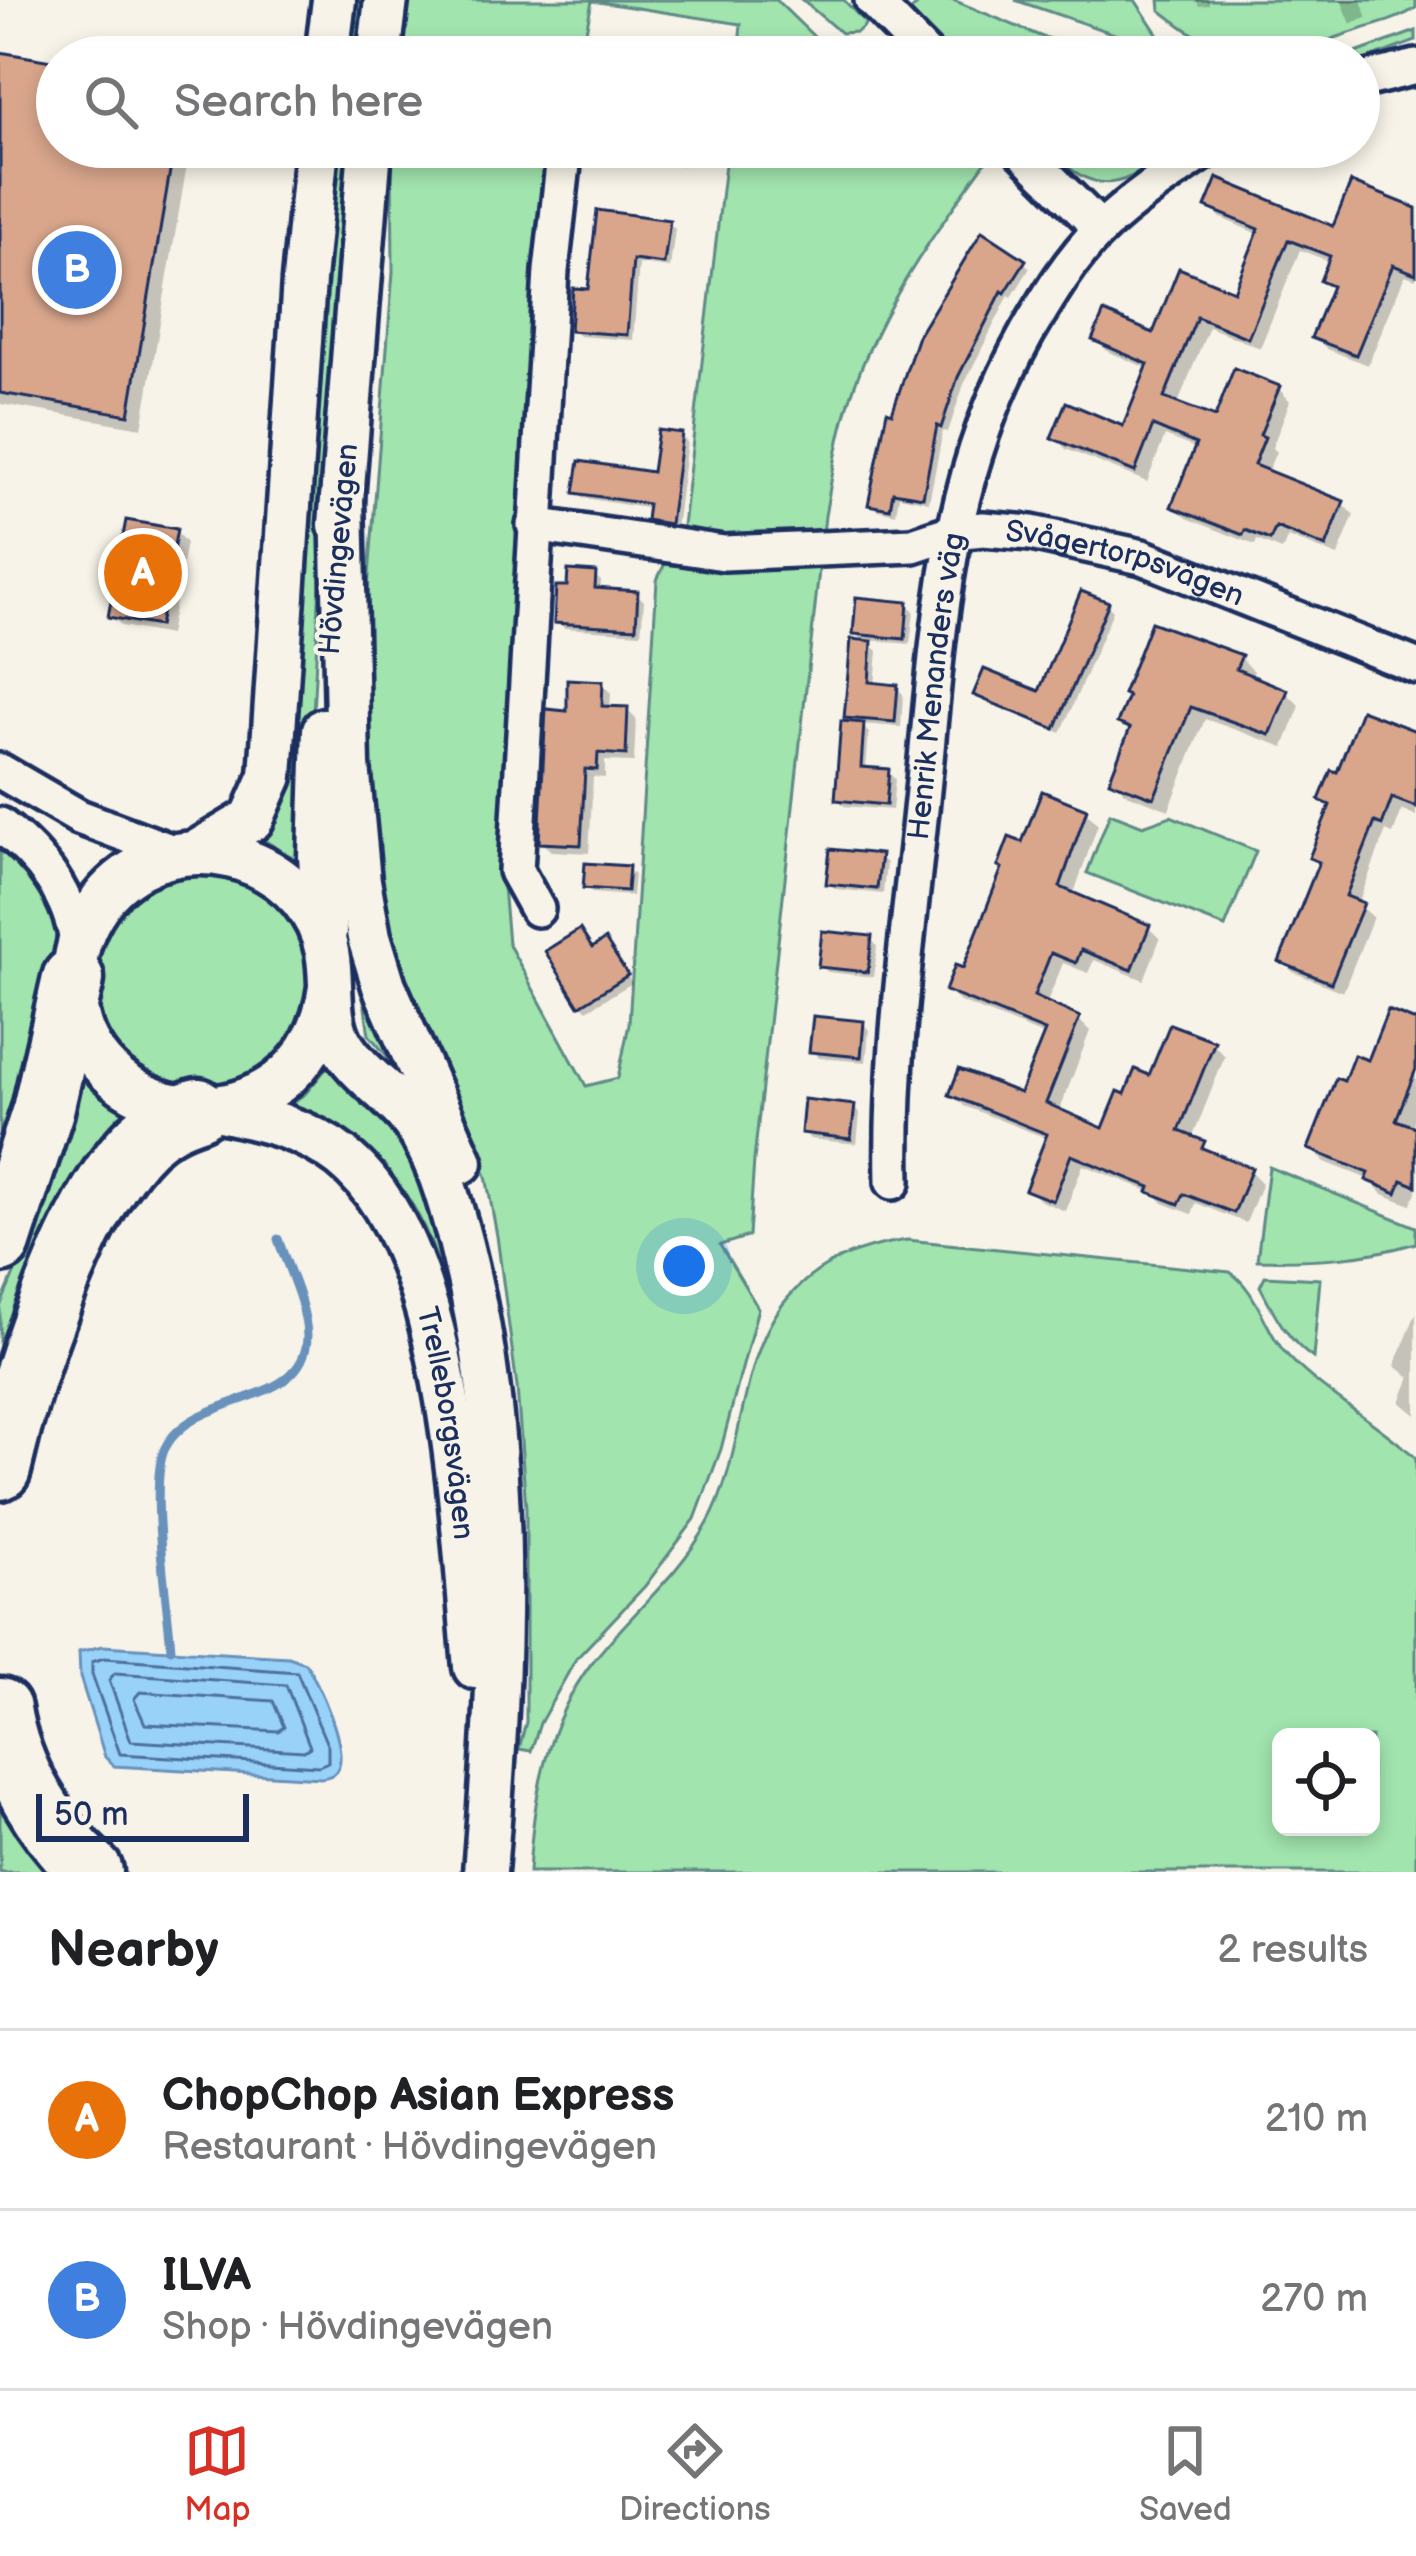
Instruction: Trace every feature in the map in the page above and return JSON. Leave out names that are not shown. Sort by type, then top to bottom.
[{"type":"highway","points":[[0,1242],[43,1110],[76,963]]},
{"type":"highway","points":[[0,1469],[52,1299],[105,1192],[139,1143],[166,1122],[207,1109]]},
{"type":"highway","points":[[0,1708],[4,1738],[40,1813],[92,1872]]},
{"type":"street","points":[[330,36],[334,0]]},
{"type":"street","points":[[382,36],[386,0]]},
{"type":"street","points":[[872,0],[907,36]]},
{"type":"street","points":[[1380,76],[1416,67]]},
{"type":"street","name":"Hövdingevägen","points":[[187,853],[252,819],[271,776],[315,168]]},
{"type":"street","name":"Hövdingevägen","points":[[328,969],[320,856],[321,766],[368,168]]},
{"type":"street","points":[[537,909],[516,871],[551,271],[563,168]]},
{"type":"street","points":[[1039,168],[1101,229]]},
{"type":"street","name":"Henrik Menanders väg","points":[[893,1182],[891,1094],[952,532],[979,433],[1040,310],[1101,229],[1182,168]]},
{"type":"street","points":[[342,499],[348,765],[359,880],[384,986],[465,1174],[480,1254],[485,1341]]},
{"type":"street","name":"Svågertorpsvägen","points":[[535,524],[724,553],[913,545],[952,532],[983,529],[1031,533],[1142,557],[1416,665]]},
{"type":"street","points":[[0,771],[79,817],[187,853],[246,860],[279,878],[306,905],[328,969],[322,1026],[313,1045],[288,1076],[254,1098],[207,1109],[155,1100],[117,1078],[80,1023],[74,921],[64,894],[44,866],[0,825]]},
{"type":"street","points":[[76,963],[86,925],[114,886],[155,861],[187,853]]},
{"type":"street","name":"Trelleborgsvägen","points":[[328,969],[341,1044],[424,1137],[449,1201],[485,1341],[495,1470],[499,1632],[499,1722],[486,1862]]},
{"type":"street","name":"Trelleborgsvägen","points":[[207,1109],[291,1128],[342,1157],[384,1201],[413,1262],[446,1407],[460,1506],[486,1862]]},
{"type":"green space","points":[[352,0],[369,0],[365,36],[348,36]]},
{"type":"green space","points":[[405,0],[776,0],[813,36],[740,36],[741,24],[592,1],[585,36],[401,36]]},
{"type":"green space","points":[[802,0],[844,0],[866,24],[857,32],[841,33]]},
{"type":"green space","points":[[923,0],[953,0],[1040,36],[934,36],[910,11]]},
{"type":"green space","points":[[1015,0],[1135,0],[1159,36],[1120,36]]},
{"type":"green space","points":[[1159,0],[1416,0],[1416,8],[1391,20],[1339,36],[1198,36],[1160,10]]},
{"type":"green space","points":[[1416,31],[1416,41],[1380,54],[1380,44]]},
{"type":"green space","points":[[334,168],[351,168],[305,865],[262,839],[286,800]]},
{"type":"green space","points":[[392,168],[545,168],[523,424],[503,887],[508,943],[586,1086],[618,1078],[629,1024],[657,580],[683,526],[725,168],[982,168],[887,312],[857,380],[836,453],[825,516],[749,1236],[720,1245],[758,1308],[721,1449],[695,1519],[645,1586],[576,1659],[540,1723],[531,1751],[519,1749],[526,1722],[526,1508],[517,1387],[497,1236],[486,1176],[411,1014],[372,873],[364,639],[393,272]]},
{"type":"green space","points":[[1070,168],[1146,168],[1110,183],[1081,176]]},
{"type":"green space","points":[[1110,813],[1143,826],[1171,816],[1256,851],[1225,927],[1087,873]]},
{"type":"green space","points":[[0,845],[41,890],[57,928],[40,1057],[0,1193]]},
{"type":"green space","points":[[203,874],[244,882],[279,905],[302,940],[310,981],[302,1022],[279,1057],[244,1080],[203,1088],[162,1080],[127,1057],[104,1022],[96,981],[104,940],[127,905],[162,882]]},
{"type":"green space","points":[[355,939],[407,1079],[369,1035]]},
{"type":"green space","points":[[82,1064],[137,1113],[0,1390],[0,1307],[32,1231]]},
{"type":"green space","points":[[329,1065],[368,1093],[415,1150],[461,1303],[474,1438],[443,1279],[412,1204],[389,1172],[360,1145],[286,1106],[305,1094]]},
{"type":"green space","points":[[1269,1167],[1416,1227],[1416,1243],[1337,1258],[1257,1260]]},
{"type":"green space","points":[[907,1240],[1230,1272],[1248,1290],[1289,1357],[1416,1458],[1416,1872],[529,1872],[539,1790],[563,1711],[591,1664],[682,1561],[708,1523],[729,1468],[759,1349],[771,1323],[799,1286],[857,1252]]},
{"type":"green space","points":[[1265,1276],[1320,1279],[1313,1358],[1276,1316],[1260,1286]]},
{"type":"green space","points":[[0,1784],[61,1872],[0,1872]]},
{"type":"water","points":[[102,1646],[289,1657],[305,1663],[335,1730],[338,1768],[322,1778],[114,1766],[105,1757],[80,1677],[79,1652]]},
{"type":"building","points":[[0,52],[36,58],[36,168],[170,168],[129,415],[0,393]]},
{"type":"building","points":[[1217,178],[1333,226],[1351,182],[1416,208],[1416,274],[1393,265],[1356,355],[1311,338],[1332,286],[1320,281],[1330,256],[1288,240],[1248,338],[1197,317],[1164,398],[1215,417],[1234,368],[1280,386],[1260,435],[1265,437],[1254,465],[1344,501],[1326,547],[1276,527],[1270,540],[1245,530],[1243,535],[1171,507],[1196,444],[1153,426],[1135,472],[1051,438],[1066,402],[1123,426],[1148,364],[1092,340],[1104,312],[1153,333],[1179,268],[1234,291],[1259,229],[1205,207]]},
{"type":"building","points":[[597,210],[670,220],[664,264],[633,260],[627,335],[570,331],[573,288],[588,289]]},
{"type":"building","points":[[982,231],[1026,260],[1002,291],[958,377],[941,428],[937,426],[923,497],[893,492],[890,509],[868,505],[887,411],[892,413],[918,336]]},
{"type":"building","points":[[658,430],[682,433],[670,524],[646,520],[648,504],[574,493],[579,461],[652,472]]},
{"type":"building","points":[[126,520],[177,529],[159,626],[108,617]]},
{"type":"building","points":[[568,570],[596,572],[595,588],[638,591],[636,628],[554,623],[556,586],[567,586]]},
{"type":"building","points":[[1081,591],[1109,602],[1055,729],[973,695],[984,669],[1039,691]]},
{"type":"building","points":[[856,597],[908,602],[905,639],[853,634]]},
{"type":"building","points":[[1151,622],[1242,655],[1236,669],[1288,690],[1270,735],[1191,707],[1154,798],[1109,781],[1130,728],[1117,723],[1128,696],[1123,694]]},
{"type":"building","points":[[851,639],[872,641],[869,682],[898,685],[895,722],[844,718]]},
{"type":"building","points":[[567,679],[603,681],[602,706],[628,707],[626,755],[598,753],[597,770],[585,769],[581,845],[539,843],[546,709],[567,711]]},
{"type":"building","points":[[1361,710],[1416,731],[1416,807],[1392,798],[1382,825],[1375,822],[1346,896],[1364,903],[1331,983],[1279,962],[1319,862],[1309,858],[1330,805],[1319,800],[1331,770],[1337,772]]},
{"type":"building","points":[[841,721],[864,723],[861,767],[889,769],[886,805],[835,800]]},
{"type":"building","points":[[1042,791],[1087,809],[1060,887],[1150,925],[1132,970],[1081,950],[1076,963],[1051,953],[1034,996],[1080,1017],[1046,1103],[1103,1128],[1118,1091],[1125,1094],[1135,1069],[1149,1075],[1170,1024],[1215,1041],[1179,1131],[1205,1141],[1202,1148],[1252,1168],[1234,1213],[1184,1194],[1179,1204],[1071,1155],[1053,1201],[1025,1190],[1047,1134],[949,1095],[959,1069],[1020,1093],[1045,1031],[945,991],[955,965],[963,968],[1002,868],[998,866],[1009,837],[1022,842]]},
{"type":"building","points":[[830,849],[881,854],[877,889],[826,884]]},
{"type":"building","points":[[585,863],[629,866],[627,891],[583,888]]},
{"type":"building","points":[[580,929],[592,948],[605,939],[628,975],[579,1006],[545,951]]},
{"type":"building","points":[[822,931],[872,936],[868,972],[818,967]]},
{"type":"building","points":[[1388,1010],[1416,1021],[1416,1069],[1396,1120],[1416,1127],[1416,1186],[1402,1180],[1397,1193],[1366,1180],[1369,1173],[1308,1149],[1336,1078],[1344,1081],[1354,1055],[1368,1060]]},
{"type":"building","points":[[813,1016],[864,1021],[861,1057],[809,1052]]},
{"type":"building","points":[[804,1099],[855,1105],[851,1139],[801,1133]]},
{"type":"waterway","points":[[171,1649],[159,1515],[160,1465],[165,1448],[179,1430],[199,1416],[270,1388],[289,1376],[302,1359],[307,1336],[303,1312],[278,1239]]},
{"type":"place","name":"ILVA","points":[[77,270]]},
{"type":"place","name":"ChopChop Asian Express","points":[[143,573]]}]
